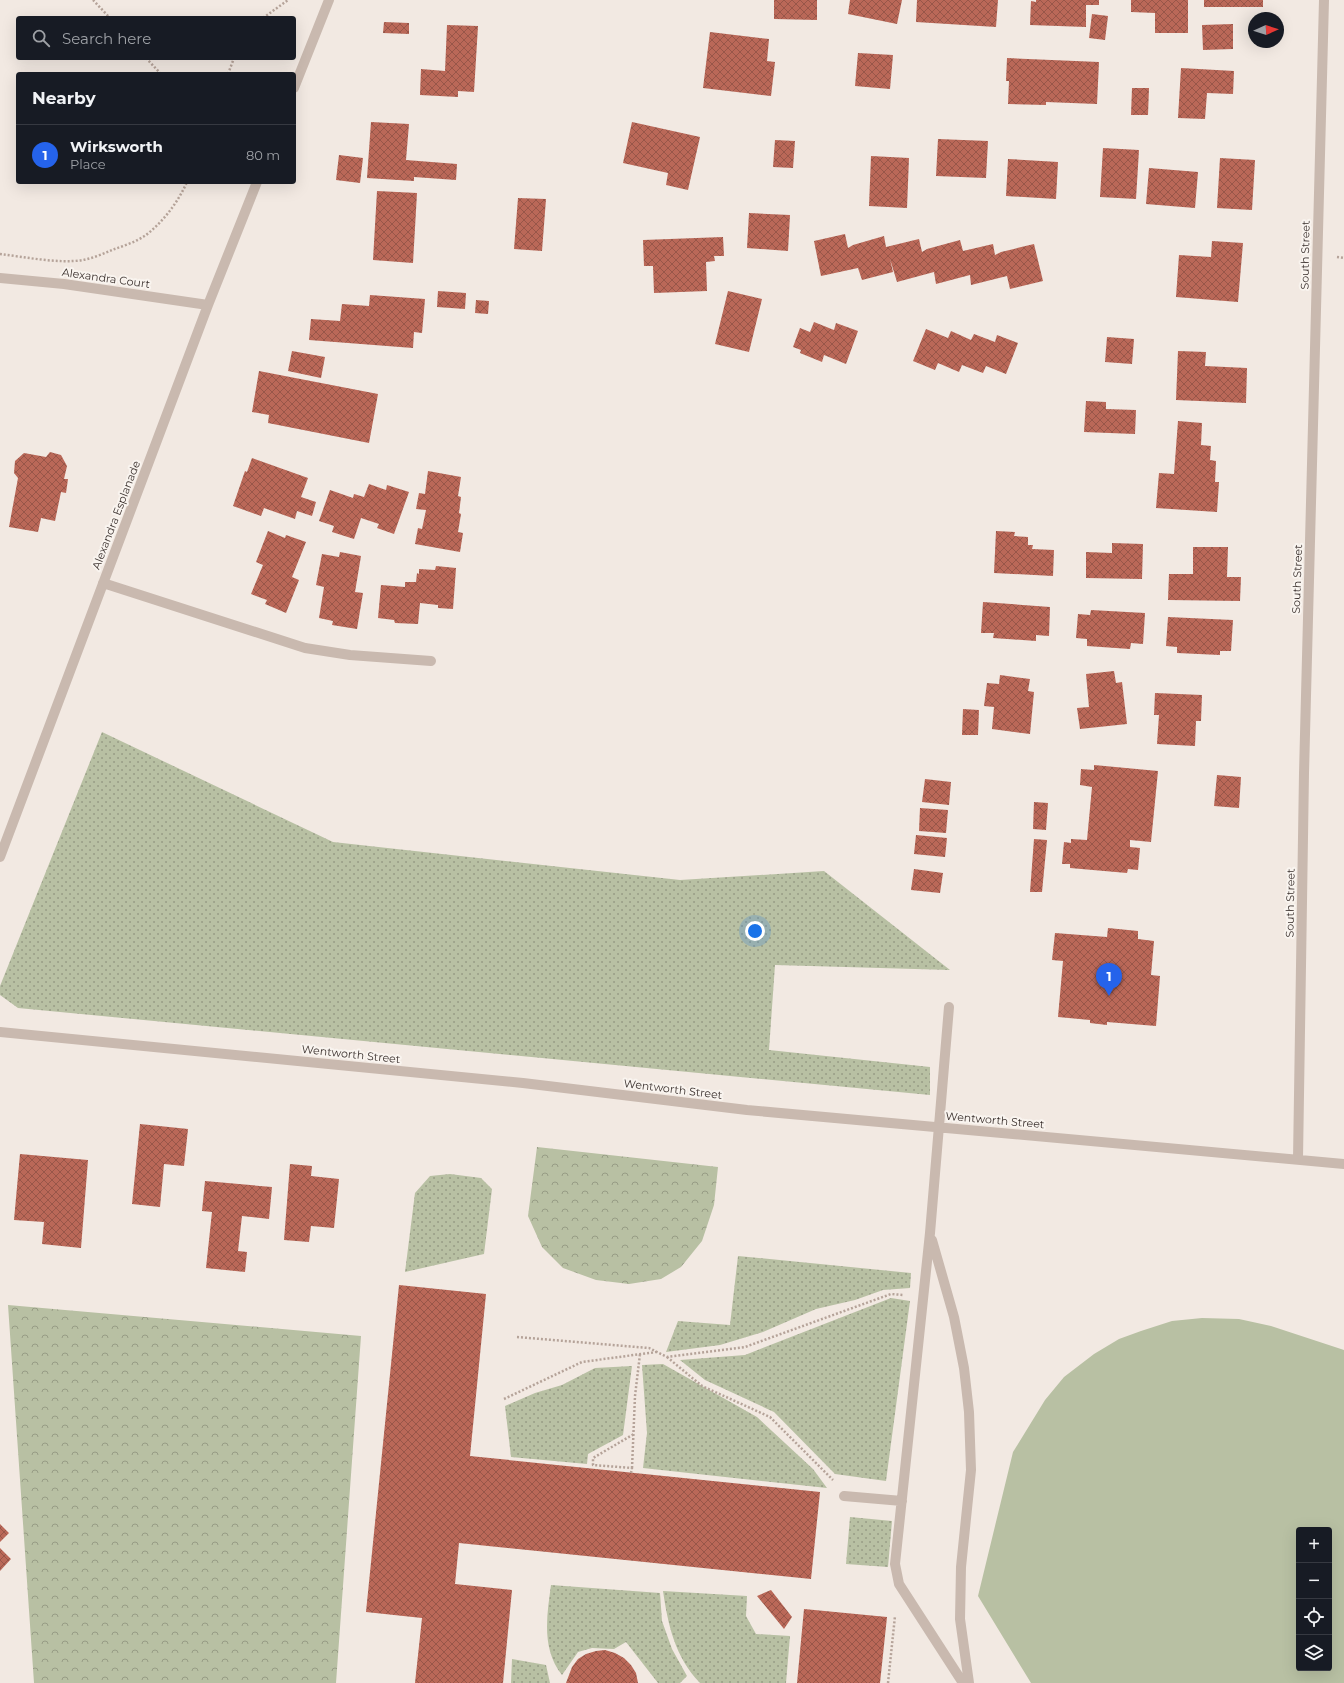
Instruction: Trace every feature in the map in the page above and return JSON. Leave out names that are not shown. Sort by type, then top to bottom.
[{"type":"street","points":[[296,83],[329,0]]},
{"type":"street","name":"South Street","points":[[1298,1159],[1304,772],[1324,0]]},
{"type":"street","name":"Alexandra Esplanade","points":[[0,857],[208,305],[255,184]]},
{"type":"street","name":"Alexandra Court","points":[[0,278],[64,284],[208,305]]},
{"type":"street","points":[[103,583],[304,648],[350,655],[431,661]]},
{"type":"street","points":[[949,1007],[930,1233],[895,1564],[899,1584],[963,1683]]},
{"type":"street","name":"Wentworth Street","points":[[0,1032],[515,1082],[747,1110],[1344,1164]]},
{"type":"street","points":[[930,1233],[954,1317],[964,1368],[970,1412],[971,1470],[961,1567],[960,1620],[968,1683]]},
{"type":"street","points":[[844,1496],[902,1501]]},
{"type":"path","points":[[93,0],[108,16]]},
{"type":"path","points":[[266,16],[288,0]]},
{"type":"path","points":[[148,60],[159,72]]},
{"type":"path","points":[[229,72],[233,60]]},
{"type":"path","points":[[0,254],[66,261],[83,260],[111,251],[145,235],[170,210],[181,196],[186,184]]},
{"type":"path","points":[[667,1357],[745,1347],[891,1294],[923,1296]]},
{"type":"path","points":[[517,1337],[649,1348],[667,1357],[702,1386],[770,1417],[831,1478],[844,1496]]},
{"type":"path","points":[[504,1399],[582,1362],[656,1352]]},
{"type":"path","points":[[631,1473],[635,1396],[640,1354]]},
{"type":"path","points":[[632,1468],[593,1465],[593,1458],[634,1434]]},
{"type":"path","points":[[888,1683],[899,1584]]},
{"type":"green space","points":[[102,732],[333,842],[680,880],[824,871],[950,970],[775,965],[769,1050],[930,1067],[930,1095],[18,1008],[0,995],[0,986]]},
{"type":"green space","points":[[537,1147],[718,1167],[714,1205],[702,1241],[681,1267],[661,1279],[629,1284],[596,1280],[563,1268],[542,1247],[528,1216]]},
{"type":"green space","points":[[450,1174],[481,1178],[492,1189],[484,1254],[405,1272],[415,1193],[430,1176]]},
{"type":"green space","points":[[738,1256],[911,1273],[910,1288],[883,1290],[855,1300],[816,1309],[763,1332],[720,1345],[666,1352],[678,1321],[730,1325]]},
{"type":"green space","points":[[891,1298],[910,1301],[886,1481],[835,1474],[774,1412],[705,1380],[680,1360],[745,1355]]},
{"type":"green space","points":[[8,1305],[361,1336],[336,1683],[34,1683]]},
{"type":"green space","points":[[1202,1318],[1239,1319],[1271,1326],[1344,1350],[1344,1683],[1031,1683],[978,1596],[1013,1452],[1045,1400],[1064,1377],[1094,1354],[1119,1339],[1172,1321]]},
{"type":"green space","points":[[663,1364],[757,1417],[813,1469],[827,1488],[643,1468],[647,1433],[642,1365]]},
{"type":"green space","points":[[632,1366],[623,1435],[588,1454],[587,1464],[511,1457],[505,1406],[535,1393],[562,1385],[595,1368]]},
{"type":"green space","points":[[850,1517],[892,1521],[888,1567],[846,1564]]},
{"type":"green space","points":[[551,1585],[660,1593],[662,1621],[672,1649],[687,1676],[680,1683],[658,1683],[626,1642],[614,1649],[592,1648],[578,1652],[562,1675],[555,1665],[548,1643],[547,1620]]},
{"type":"green space","points":[[663,1591],[747,1596],[746,1616],[756,1634],[790,1636],[786,1683],[700,1683],[684,1662],[674,1640],[667,1616]]},
{"type":"green space","points":[[512,1659],[546,1665],[550,1683],[511,1683]]},
{"type":"building","points":[[774,0],[817,0],[817,20],[774,19]]},
{"type":"building","points":[[850,0],[902,0],[897,24],[848,14]]},
{"type":"building","points":[[917,0],[998,0],[996,27],[916,22]]},
{"type":"building","points":[[1036,0],[1099,0],[1099,5],[1086,5],[1086,27],[1030,25],[1031,1],[1036,2]]},
{"type":"building","points":[[1131,0],[1188,0],[1188,33],[1155,33],[1155,13],[1131,12]]},
{"type":"building","points":[[1204,0],[1263,0],[1263,7],[1204,7]]},
{"type":"building","points":[[1092,14],[1108,16],[1105,40],[1089,38]]},
{"type":"building","points":[[384,22],[409,23],[409,34],[383,33]]},
{"type":"building","points":[[1233,24],[1233,49],[1203,50],[1202,25]]},
{"type":"building","points":[[447,25],[478,26],[474,92],[458,91],[458,97],[420,95],[421,69],[445,71]]},
{"type":"building","points":[[710,32],[769,39],[767,61],[775,62],[771,96],[703,88]]},
{"type":"building","points":[[858,53],[893,55],[890,89],[855,86]]},
{"type":"building","points":[[1007,58],[1099,62],[1097,104],[1046,102],[1046,105],[1008,104],[1009,81],[1006,81]]},
{"type":"building","points":[[1181,68],[1234,71],[1233,94],[1207,93],[1205,119],[1178,118]]},
{"type":"building","points":[[1132,88],[1149,88],[1148,115],[1131,115]]},
{"type":"building","points":[[371,122],[409,124],[406,160],[457,164],[456,180],[414,177],[414,181],[367,178]]},
{"type":"building","points":[[632,122],[700,137],[688,190],[666,185],[668,173],[623,163]]},
{"type":"building","points":[[938,139],[988,141],[986,178],[936,176]]},
{"type":"building","points":[[775,140],[795,141],[793,168],[773,167]]},
{"type":"building","points":[[1103,148],[1139,150],[1136,199],[1100,197]]},
{"type":"building","points":[[339,155],[363,158],[360,183],[336,180]]},
{"type":"building","points":[[871,156],[909,158],[907,208],[869,206]]},
{"type":"building","points":[[1220,158],[1255,160],[1252,210],[1217,208]]},
{"type":"building","points":[[1008,159],[1058,162],[1056,199],[1006,196]]},
{"type":"building","points":[[1149,168],[1198,172],[1195,208],[1146,204]]},
{"type":"building","points":[[377,191],[417,193],[413,263],[373,260]]},
{"type":"building","points":[[518,198],[546,199],[542,251],[514,249]]},
{"type":"building","points":[[749,213],[790,215],[788,251],[747,248]]},
{"type":"building","points":[[845,234],[848,248],[853,245],[884,236],[886,247],[919,239],[922,252],[927,249],[960,240],[963,251],[993,244],[995,255],[1001,252],[1034,244],[1043,281],[1010,289],[1007,276],[971,285],[970,275],[936,284],[934,272],[897,282],[890,259],[893,272],[862,280],[858,268],[821,276],[814,241]]},
{"type":"building","points":[[723,237],[724,256],[714,256],[715,261],[706,262],[707,291],[654,293],[653,266],[644,266],[643,240]]},
{"type":"building","points":[[1212,241],[1243,243],[1238,302],[1176,297],[1179,255],[1211,257]]},
{"type":"building","points":[[438,291],[466,293],[465,309],[437,307]]},
{"type":"building","points":[[728,291],[762,299],[749,352],[715,344]]},
{"type":"building","points":[[370,295],[425,299],[422,333],[414,332],[413,348],[309,340],[311,319],[340,321],[342,304],[369,306]]},
{"type":"building","points":[[476,300],[489,301],[488,314],[475,313]]},
{"type":"building","points":[[814,322],[834,330],[836,323],[858,331],[846,364],[824,355],[822,362],[800,353],[801,350],[793,347],[800,328],[810,332]]},
{"type":"building","points":[[926,329],[948,338],[951,331],[971,340],[974,334],[995,342],[997,335],[1018,343],[1006,374],[986,366],[983,373],[962,365],[959,372],[938,363],[935,370],[913,361]]},
{"type":"building","points":[[1107,337],[1134,339],[1132,364],[1105,362]]},
{"type":"building","points":[[292,351],[325,357],[321,378],[288,371]]},
{"type":"building","points":[[1178,351],[1206,352],[1205,366],[1247,368],[1246,403],[1176,400]]},
{"type":"building","points":[[259,371],[378,394],[369,443],[268,423],[269,415],[252,412]]},
{"type":"building","points":[[1086,401],[1106,402],[1106,409],[1136,410],[1135,434],[1084,432]]},
{"type":"building","points":[[1178,421],[1202,423],[1201,445],[1211,446],[1210,460],[1216,461],[1215,482],[1219,482],[1217,512],[1156,508],[1159,473],[1174,474]]},
{"type":"building","points":[[50,452],[61,455],[67,466],[64,479],[68,479],[66,493],[61,492],[55,521],[41,518],[38,532],[9,527],[18,478],[14,473],[15,461],[24,453],[46,457]]},
{"type":"building","points":[[252,458],[308,478],[301,497],[316,502],[312,516],[297,511],[295,519],[264,508],[261,516],[233,506],[245,471],[247,472]]},
{"type":"building","points":[[428,471],[461,477],[458,496],[461,497],[459,513],[461,514],[458,532],[463,533],[460,552],[415,544],[418,528],[422,529],[426,510],[416,509],[419,493],[425,494]]},
{"type":"building","points":[[369,484],[386,490],[387,485],[409,492],[394,534],[377,528],[379,524],[361,518],[354,539],[332,532],[334,526],[319,521],[330,490],[353,498],[354,494],[364,497]]},
{"type":"building","points":[[268,531],[285,538],[286,535],[306,542],[292,577],[299,580],[286,613],[265,604],[267,600],[251,594],[263,565],[256,562]]},
{"type":"building","points":[[996,531],[1015,532],[1014,536],[1028,537],[1028,545],[1033,545],[1032,549],[1054,550],[1053,576],[994,573]]},
{"type":"building","points":[[1112,543],[1143,544],[1142,579],[1086,578],[1086,552],[1112,553]]},
{"type":"building","points":[[1193,547],[1228,547],[1227,577],[1241,577],[1240,601],[1168,600],[1169,574],[1193,574]]},
{"type":"building","points":[[340,552],[361,556],[355,592],[363,593],[357,629],[332,625],[333,621],[319,618],[324,587],[316,585],[322,554],[339,557]]},
{"type":"building","points":[[436,566],[456,568],[453,609],[438,608],[438,605],[420,603],[418,624],[395,623],[394,620],[378,618],[381,585],[405,587],[405,582],[416,582],[419,569],[435,570]]},
{"type":"building","points":[[983,602],[1050,607],[1049,636],[1036,635],[1036,641],[993,638],[994,633],[981,633]]},
{"type":"building","points":[[1091,610],[1145,613],[1143,644],[1131,643],[1130,649],[1087,646],[1087,639],[1076,638],[1078,614],[1090,615]]},
{"type":"building","points":[[1168,617],[1233,620],[1231,651],[1220,651],[1220,655],[1177,653],[1177,647],[1166,646]]},
{"type":"building","points":[[1114,671],[1116,683],[1122,682],[1127,724],[1080,729],[1077,708],[1089,707],[1086,674]]},
{"type":"building","points":[[1000,675],[1030,679],[1028,691],[1034,692],[1030,734],[992,729],[994,707],[984,706],[987,683],[999,684]]},
{"type":"building","points":[[1155,693],[1202,695],[1201,721],[1196,721],[1195,746],[1157,744],[1159,715],[1154,715]]},
{"type":"building","points":[[963,709],[979,710],[978,735],[962,735]]},
{"type":"building","points":[[1094,765],[1158,771],[1151,842],[1130,840],[1130,847],[1140,848],[1138,870],[1128,869],[1127,873],[1070,868],[1070,864],[1062,864],[1064,842],[1071,843],[1071,839],[1087,840],[1092,787],[1080,785],[1081,769],[1094,770]]},
{"type":"building","points":[[1217,775],[1241,777],[1239,808],[1214,806]]},
{"type":"building","points":[[925,779],[951,782],[949,805],[922,802]]},
{"type":"building","points":[[1034,802],[1048,803],[1046,830],[1033,829]]},
{"type":"building","points":[[920,808],[948,810],[946,833],[919,831]]},
{"type":"building","points":[[916,835],[947,838],[945,857],[914,854]]},
{"type":"building","points":[[1034,839],[1047,840],[1042,892],[1030,892]]},
{"type":"building","points":[[914,869],[943,873],[940,893],[911,890]]},
{"type":"building","points":[[1108,928],[1138,931],[1138,939],[1154,941],[1151,975],[1160,976],[1156,1026],[1107,1022],[1107,1025],[1090,1023],[1090,1020],[1058,1017],[1063,961],[1052,960],[1055,933],[1107,937]]},
{"type":"building","points":[[140,1124],[188,1129],[184,1166],[164,1164],[160,1207],[132,1204]]},
{"type":"building","points":[[20,1154],[88,1160],[81,1248],[42,1244],[44,1222],[14,1220]]},
{"type":"building","points":[[290,1164],[312,1166],[311,1176],[339,1179],[334,1228],[311,1226],[309,1242],[284,1240]]},
{"type":"building","points":[[205,1181],[272,1187],[269,1219],[242,1216],[238,1251],[247,1252],[245,1272],[206,1268],[212,1212],[202,1211]]},
{"type":"building","points":[[399,1285],[486,1294],[470,1456],[820,1492],[811,1579],[459,1543],[455,1584],[512,1590],[503,1683],[415,1683],[422,1618],[366,1612]]},
{"type":"building","points":[[0,1524],[9,1533],[0,1542]]},
{"type":"building","points":[[0,1548],[11,1559],[0,1571]]},
{"type":"building","points":[[771,1590],[792,1617],[784,1629],[757,1596]]},
{"type":"building","points":[[804,1609],[887,1617],[880,1683],[797,1683]]},
{"type":"building","points":[[605,1650],[624,1658],[631,1665],[636,1673],[638,1683],[566,1683],[572,1667],[578,1659],[586,1654]]},
{"type":"place","name":"Wirksworth","points":[[1109,996]]}]
